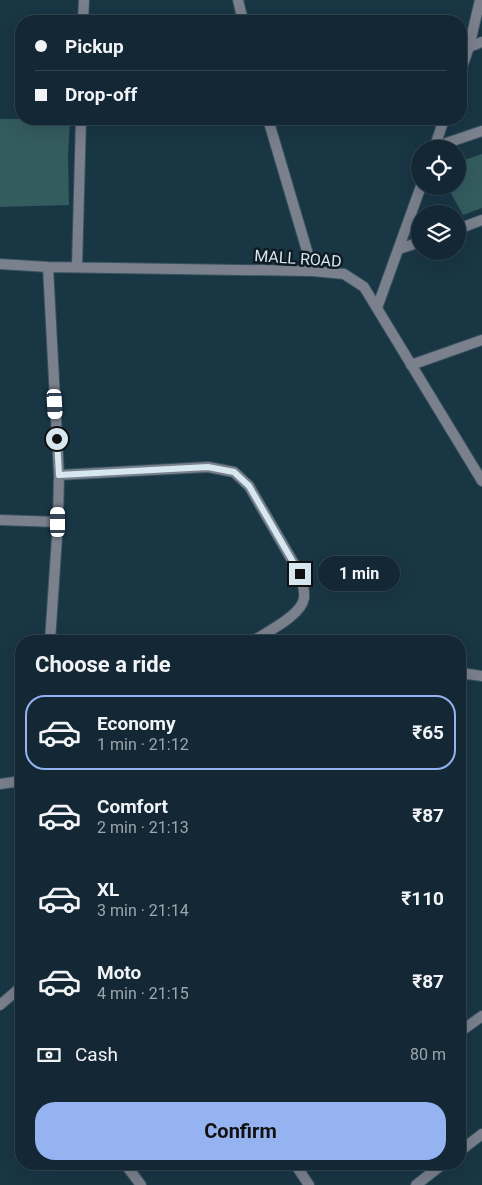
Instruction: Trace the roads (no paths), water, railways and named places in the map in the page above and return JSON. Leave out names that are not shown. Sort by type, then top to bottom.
[{"type":"street","points":[[83,15],[84,0]]},
{"type":"street","points":[[238,0],[242,15]]},
{"type":"street","points":[[467,53],[480,0]]},
{"type":"street","points":[[469,47],[482,42]]},
{"type":"street","points":[[77,267],[81,125]]},
{"type":"street","points":[[270,125],[313,271]]},
{"type":"street","points":[[437,140],[442,125]]},
{"type":"street","points":[[457,140],[482,131]]},
{"type":"street","points":[[377,308],[418,195]]},
{"type":"street","points":[[466,226],[482,220]]},
{"type":"street","points":[[399,249],[411,245]]},
{"type":"street","name":"MALL ROAD","points":[[0,264],[48,267],[313,271],[344,274],[364,287],[482,481]]},
{"type":"street","points":[[48,267],[59,475],[58,522],[50,635]]},
{"type":"street","points":[[411,365],[482,340]]},
{"type":"street","points":[[59,475],[208,467],[234,472],[249,486],[300,574],[304,588],[304,599],[299,610],[262,635]]},
{"type":"street","points":[[0,520],[58,522]]},
{"type":"street","points":[[466,674],[482,676]]},
{"type":"street","points":[[0,784],[15,782]]},
{"type":"street","points":[[0,1005],[15,992]]},
{"type":"street","points":[[466,1028],[482,1016]]},
{"type":"street","points":[[466,1146],[482,1134]]},
{"type":"street","points":[[130,1170],[141,1185]]},
{"type":"street","points":[[299,1170],[309,1185]]},
{"type":"street","points":[[416,1185],[435,1170]]}]
